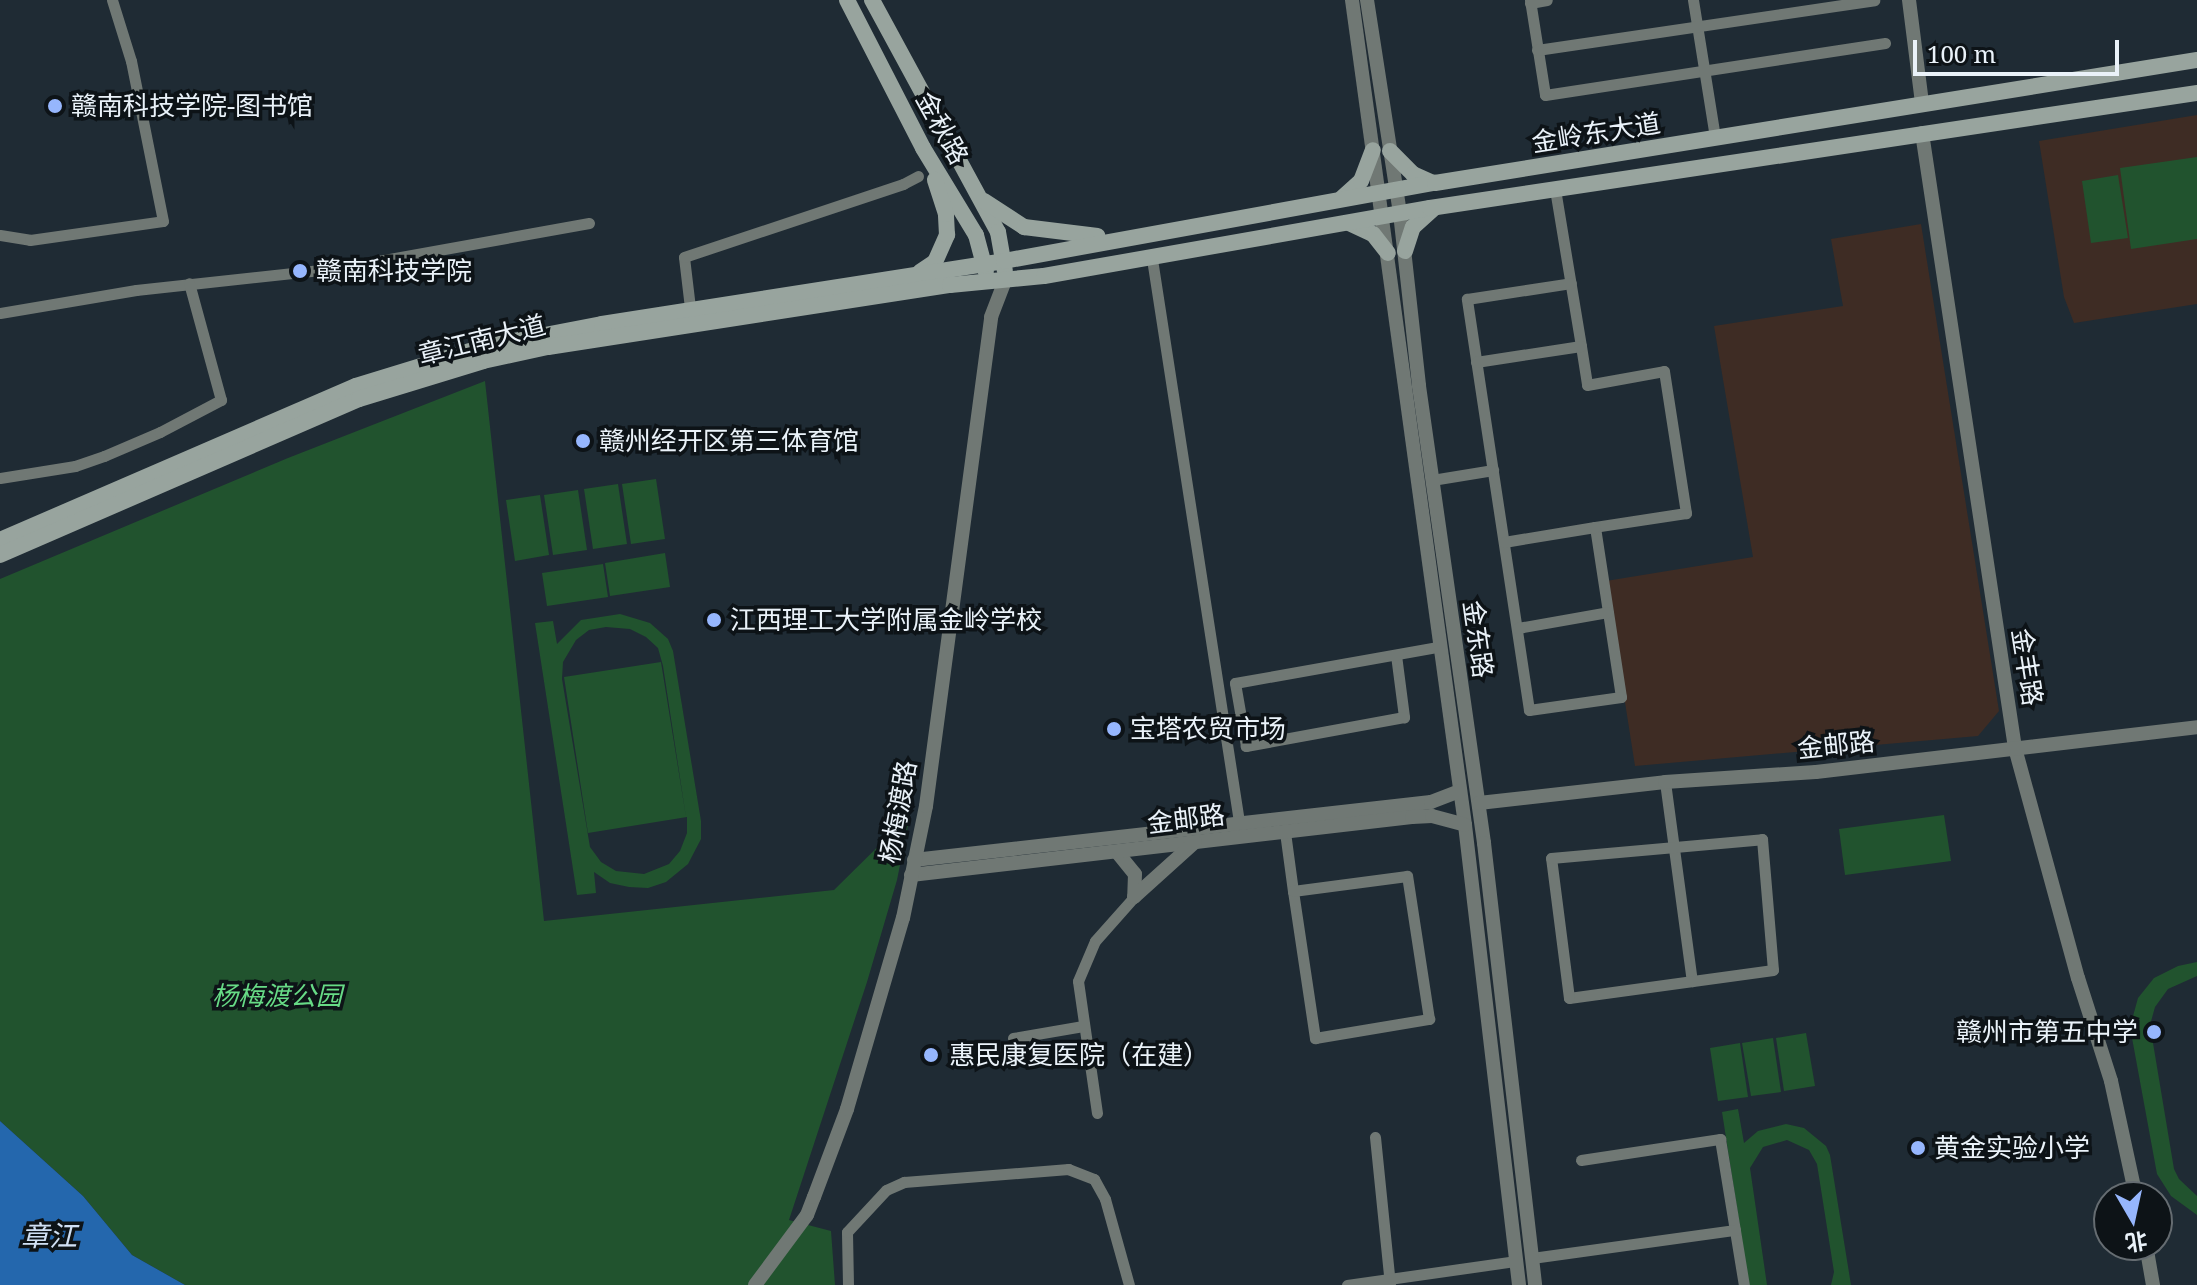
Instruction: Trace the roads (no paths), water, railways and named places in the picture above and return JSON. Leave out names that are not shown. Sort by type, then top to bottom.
[{"type":"main road","name":"金秋路","points":[[847,0],[923,148],[976,235],[987,282]]},
{"type":"main road","name":"金秋路","points":[[872,0],[998,232],[1005,280]]},
{"type":"main road","name":"金岭东大道","points":[[1004,261],[1435,183],[2197,60]]},
{"type":"main road","name":"金岭东大道","points":[[1005,280],[1152,259],[1435,207],[2197,93]]},
{"type":"main road","points":[[917,274],[935,262],[947,235],[946,214],[923,148]]},
{"type":"main road","points":[[1339,200],[1361,181],[1382,150],[1413,174],[1435,183]]},
{"type":"main road","points":[[981,199],[1024,227],[1122,238]]},
{"type":"main road","points":[[1335,223],[1364,228],[1396,252],[1413,227],[1435,207]]},
{"type":"main road","name":"章江南大道","points":[[0,540],[282,416],[425,370],[917,274],[1004,261]]},
{"type":"main road","name":"章江南大道","points":[[691,317],[1005,280]]},
{"type":"main road","name":"章江南大道","points":[[0,555],[425,370]]},
{"type":"street","points":[[0,235],[30,240],[163,221],[131,61],[112,0]]},
{"type":"street","name":"金东路","points":[[1352,0],[1382,150]]},
{"type":"street","name":"金东路","points":[[1367,0],[1388,191],[1400,213],[1396,252],[1438,647],[1465,825],[1519,1285]]},
{"type":"street","points":[[1547,0],[1530,1],[1545,95],[1885,43]]},
{"type":"street","points":[[1693,0],[1715,138]]},
{"type":"street","points":[[1537,50],[1874,0]]},
{"type":"street","points":[[1909,0],[1922,103]]},
{"type":"street","name":"金丰路","points":[[1922,133],[2015,748],[2078,978],[2111,1081],[2133,1181]]},
{"type":"street","points":[[691,317],[684,257],[918,176]]},
{"type":"street","points":[[1504,542],[1686,513],[1664,371],[1587,385],[1555,189]]},
{"type":"street","name":"金东路","points":[[1388,191],[1382,216],[1396,252],[1479,803],[1535,1285]]},
{"type":"street","points":[[0,313],[189,283],[339,268],[589,223]]},
{"type":"street","points":[[1152,259],[1179,453],[1240,830]]},
{"type":"street","name":"杨梅渡路","points":[[757,1284],[807,1215],[847,1109],[903,918],[926,806],[991,317],[1005,280]]},
{"type":"street","name":"杨梅渡路","points":[[987,282],[991,317]]},
{"type":"street","points":[[0,478],[75,466],[104,456],[160,432],[221,400],[189,283]]},
{"type":"street","points":[[1571,283],[1467,299],[1529,710],[1621,697],[1595,527]]},
{"type":"street","points":[[1476,362],[1581,346]]},
{"type":"street","points":[[1432,480],[1493,470]]},
{"type":"street","points":[[1518,628],[1608,612]]},
{"type":"street","points":[[1396,655],[1404,717],[1246,746],[1235,683],[1438,647]]},
{"type":"street","name":"金邮路","points":[[1479,803],[1665,782],[1816,772],[2197,727]]},
{"type":"street","points":[[1665,782],[1692,981]]},
{"type":"street","name":"金邮路","points":[[913,868],[1240,830],[1431,802],[1459,791]]},
{"type":"street","name":"金邮路","points":[[913,868],[1117,852],[1195,842],[1240,830],[1285,832],[1432,816],[1465,825]]},
{"type":"street","points":[[1285,832],[1293,891],[1315,1038],[1429,1019],[1407,876],[1293,891]]},
{"type":"street","points":[[1762,839],[1773,970],[1569,998],[1551,858],[1673,846],[1762,839]]},
{"type":"street","points":[[1097,1113],[1078,981],[1095,941],[1134,897],[1195,842]]},
{"type":"street","points":[[1117,852],[1135,874],[1134,897]]},
{"type":"street","points":[[1013,1038],[1083,1026]]},
{"type":"street","points":[[1375,1137],[1390,1282]]},
{"type":"street","points":[[1581,1160],[1720,1139],[1744,1285]]},
{"type":"street","points":[[848,1285],[847,1232],[886,1190],[904,1182],[1068,1169],[1094,1179],[1105,1199],[1129,1285]]},
{"type":"street","points":[[1532,1258],[1735,1230]]},
{"type":"street","points":[[1347,1285],[1390,1282],[1516,1261]]},
{"type":"street","points":[[2149,1261],[2153,1285]]},
{"type":"water","name":"章江","points":[[0,1121],[83,1196],[132,1255],[185,1285],[0,1285]]},
{"type":"place","name":"赣南科技学院-图书馆","points":[[55,106]]},
{"type":"place","name":"赣南科技学院","points":[[300,271]]},
{"type":"place","name":"赣州经开区第三体育馆","points":[[583,441]]},
{"type":"place","name":"江西理工大学附属金岭学校","points":[[714,620]]},
{"type":"place","name":"宝塔农贸市场","points":[[1114,729]]},
{"type":"place","name":"赣州市第五中学","points":[[2154,1032]]},
{"type":"place","name":"惠民康复医院（在建）","points":[[931,1055]]},
{"type":"place","name":"黄金实验小学","points":[[1918,1148]]},
{"type":"park label","name":"杨梅渡公园","points":[[277,996]]}]
